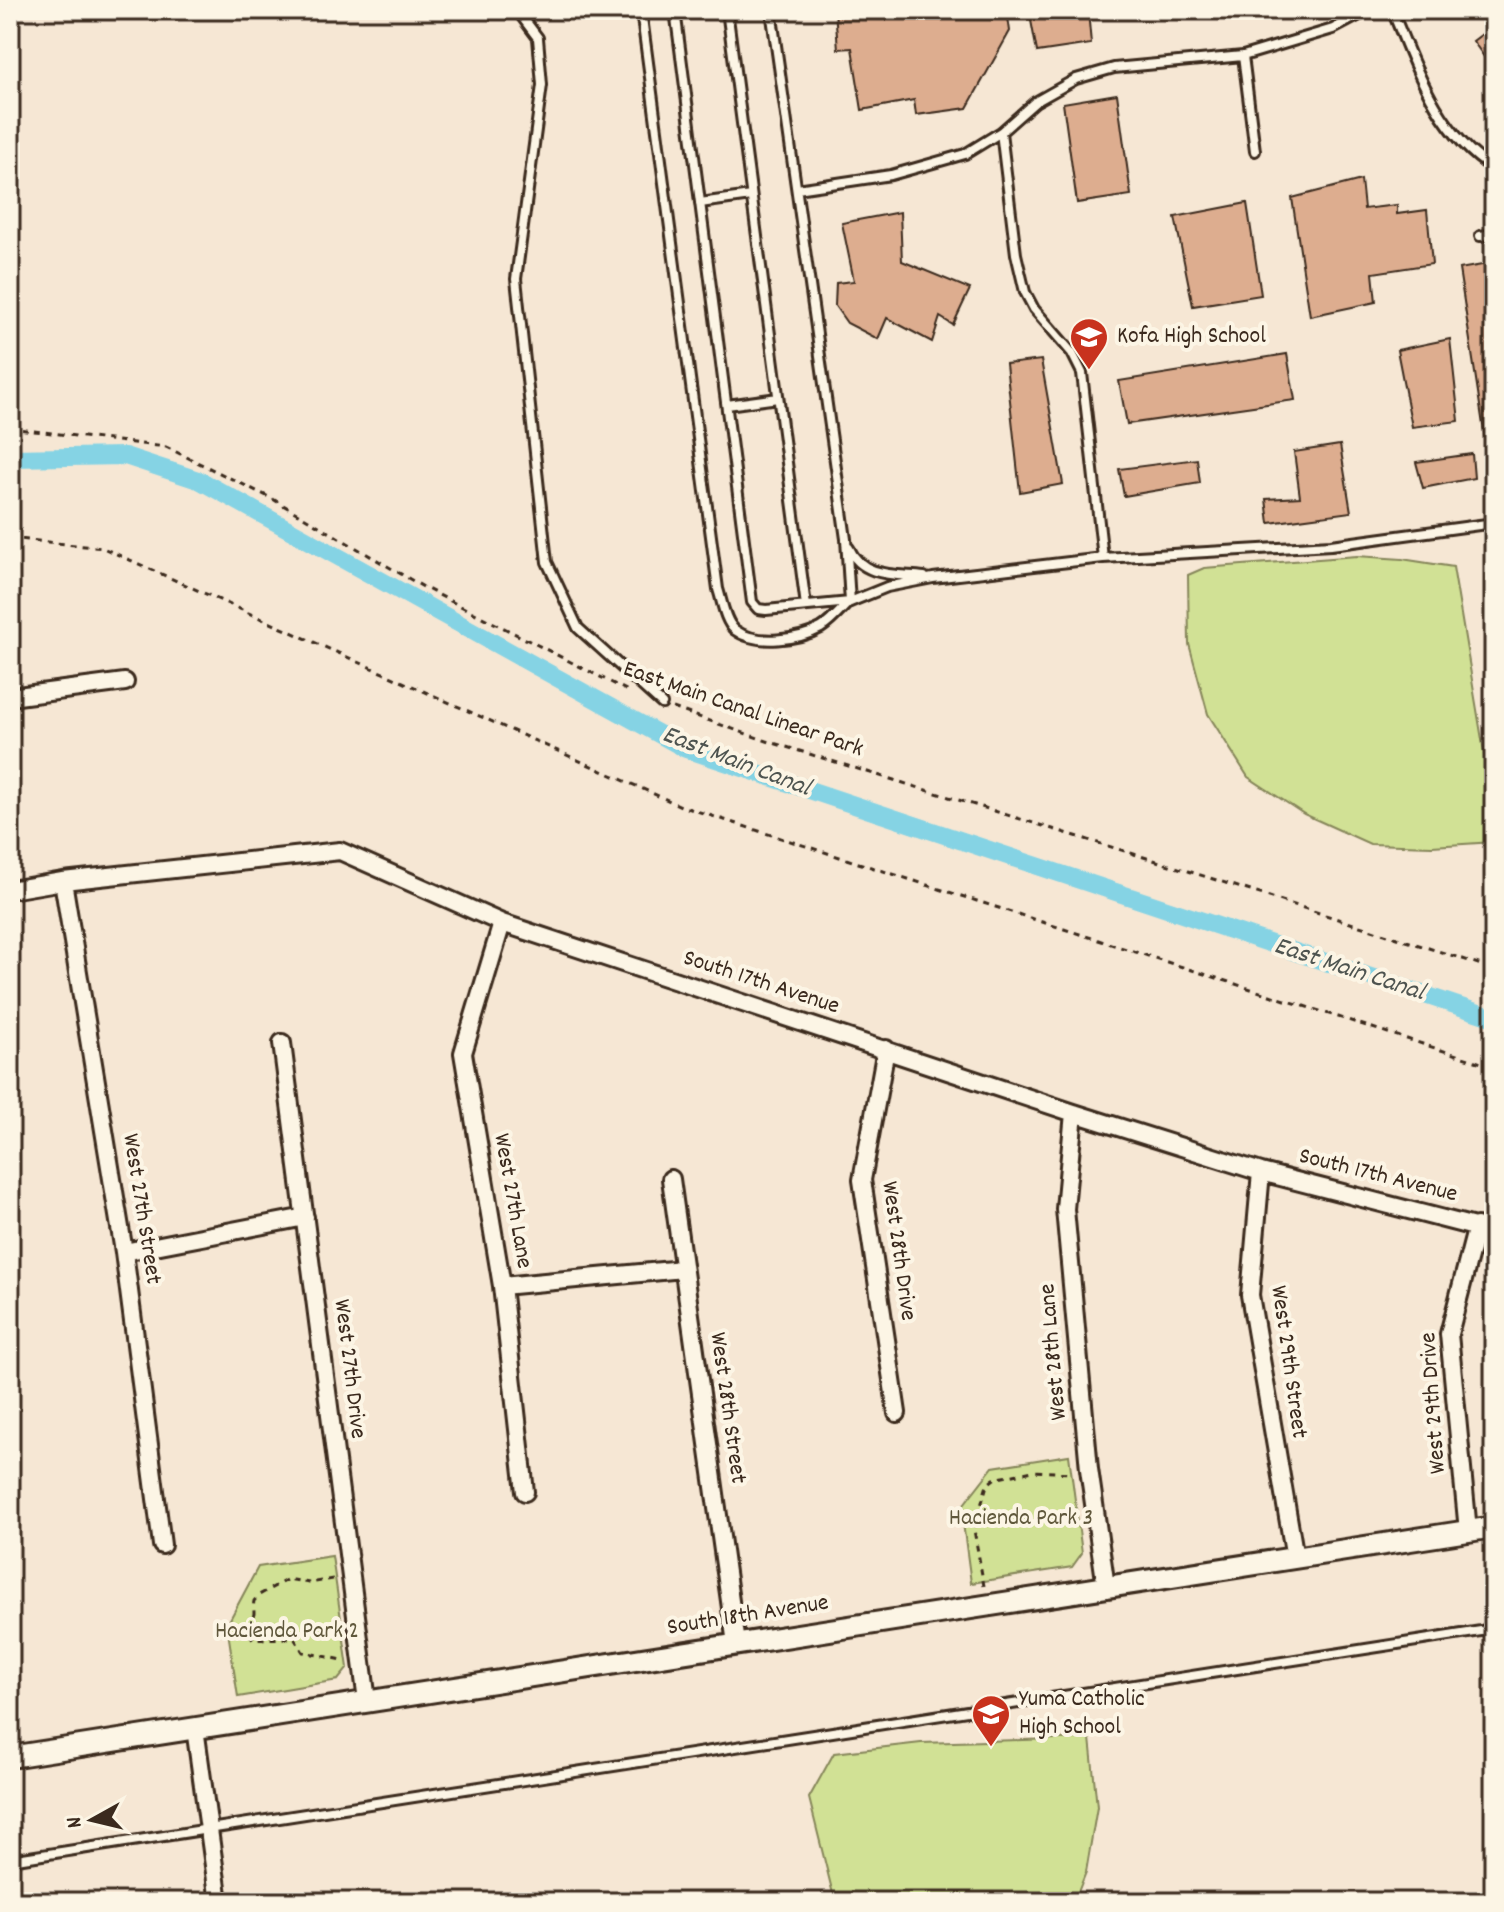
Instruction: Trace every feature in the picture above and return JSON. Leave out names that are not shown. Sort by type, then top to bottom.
[{"type":"street","points":[[10,697],[125,682]]},
{"type":"street","name":"South 17th Avenue","points":[[10,890],[63,881],[340,851],[502,923],[1074,1113],[1261,1172],[1494,1232]]},
{"type":"street","name":"West 27th Street","points":[[63,881],[124,1252],[162,1545]]},
{"type":"street","name":"West 27th Lane","points":[[502,923],[463,1053],[502,1286],[525,1492]]},
{"type":"street","name":"West 27th Drive","points":[[282,1043],[367,1701]]},
{"type":"street","name":"West 28th Drive","points":[[886,1049],[862,1180],[897,1413]]},
{"type":"street","name":"West 28th Lane","points":[[1074,1113],[1065,1209],[1089,1469],[1106,1587]]},
{"type":"street","name":"West 29th Street","points":[[1261,1172],[1250,1295],[1295,1558]]},
{"type":"street","name":"West 28th Street","points":[[671,1179],[736,1644]]},
{"type":"street","points":[[124,1252],[305,1217]]},
{"type":"street","name":"West 29th Drive","points":[[1468,1531],[1449,1334],[1477,1226]]},
{"type":"street","points":[[502,1286],[683,1269]]},
{"type":"street","name":"South 18th Avenue","points":[[10,1757],[1494,1527]]},
{"type":"street","points":[[195,1728],[219,1902]]},
{"type":"lane","points":[[517,10],[538,38],[542,85],[516,279],[547,562],[578,628],[662,704]]},
{"type":"lane","points":[[641,10],[718,589],[725,612],[733,629],[748,636],[770,639],[802,635],[819,629],[850,602]]},
{"type":"lane","points":[[675,10],[752,602],[758,609],[850,602],[887,587],[933,578],[1103,558],[1331,545],[1494,523]]},
{"type":"lane","points":[[727,10],[806,606]]},
{"type":"lane","points":[[771,10],[846,539],[850,602]]},
{"type":"lane","points":[[797,189],[891,175],[965,154],[1001,132],[1035,102],[1076,79],[1114,68],[1243,56],[1333,29],[1369,10]]},
{"type":"lane","points":[[1392,10],[1441,119],[1485,164],[1494,169]]},
{"type":"lane","points":[[1243,56],[1255,151]]},
{"type":"lane","points":[[1001,132],[1016,254],[1025,292],[1034,309],[1072,353],[1082,373],[1103,558]]},
{"type":"lane","points":[[700,203],[751,196]]},
{"type":"lane","points":[[1480,236],[1494,234]]},
{"type":"lane","points":[[727,405],[778,398]]},
{"type":"lane","points":[[846,539],[861,566],[876,572],[933,578]]},
{"type":"lane","points":[[10,1860],[1494,1629]]},
{"type":"path","name":"East Main Canal Linear Park","points":[[10,428],[166,447],[271,498],[425,588],[631,693]]},
{"type":"path","points":[[10,538],[103,548],[681,806],[1494,1067]]},
{"type":"path","name":"East Main Canal Linear Park","points":[[662,704],[797,751],[1160,862],[1494,969]]},
{"type":"path","points":[[987,1605],[974,1530],[987,1485],[994,1479],[1033,1471],[1066,1474],[1089,1469]]},
{"type":"path","points":[[351,1576],[309,1583],[288,1579],[254,1601],[254,1616],[248,1630],[253,1639],[294,1638],[303,1652],[362,1665]]},
{"type":"green space","points":[[1357,556],[1453,567],[1494,811],[1494,842],[1432,846],[1370,844],[1304,814],[1248,777],[1208,714],[1189,644],[1188,575],[1204,568]]},
{"type":"green space","name":"Hacienda Park 3","points":[[1069,1455],[1082,1553],[1072,1567],[971,1583],[961,1508],[993,1467]]},
{"type":"green space","name":"Hacienda Park 2","points":[[332,1556],[348,1668],[338,1680],[238,1697],[227,1625],[258,1567]]},
{"type":"green space","points":[[1090,1738],[1097,1807],[1086,1872],[1074,1902],[835,1902],[809,1798],[834,1753],[921,1743]]},
{"type":"building","points":[[835,10],[1007,10],[1010,31],[967,108],[916,115],[914,100],[862,110],[852,48],[838,49]]},
{"type":"building","points":[[1029,10],[1091,10],[1088,11],[1091,44],[1037,52]]},
{"type":"building","points":[[1494,25],[1494,71],[1473,41]]},
{"type":"building","points":[[1117,94],[1131,195],[1077,203],[1063,103]]},
{"type":"building","points":[[1361,180],[1364,209],[1397,205],[1397,214],[1427,210],[1432,264],[1373,273],[1376,302],[1310,316],[1292,198]]},
{"type":"building","points":[[1247,203],[1261,295],[1193,306],[1175,217]]},
{"type":"building","points":[[900,212],[902,261],[970,289],[953,325],[940,317],[932,342],[887,318],[878,339],[847,323],[835,306],[836,283],[854,281],[842,223]]},
{"type":"building","points":[[1494,263],[1494,436],[1485,438],[1459,269]]},
{"type":"building","points":[[1450,339],[1459,421],[1412,427],[1397,350]]},
{"type":"building","points":[[1287,354],[1295,400],[1127,424],[1119,381]]},
{"type":"building","points":[[1041,360],[1063,484],[1020,492],[1006,364]]},
{"type":"building","points":[[1340,445],[1351,512],[1269,523],[1266,499],[1300,497],[1294,452]]},
{"type":"building","points":[[1472,454],[1474,478],[1423,488],[1416,462]]},
{"type":"building","points":[[1197,459],[1200,483],[1124,496],[1119,469]]},
{"type":"waterway","name":"East Main Canal","points":[[10,458],[125,456],[201,481],[686,749],[1494,1018]]},
{"type":"place","name":"Kofa High School","points":[[1089,371]]},
{"type":"place","name":"Yuma Catholic High School","points":[[991,1748]]}]
